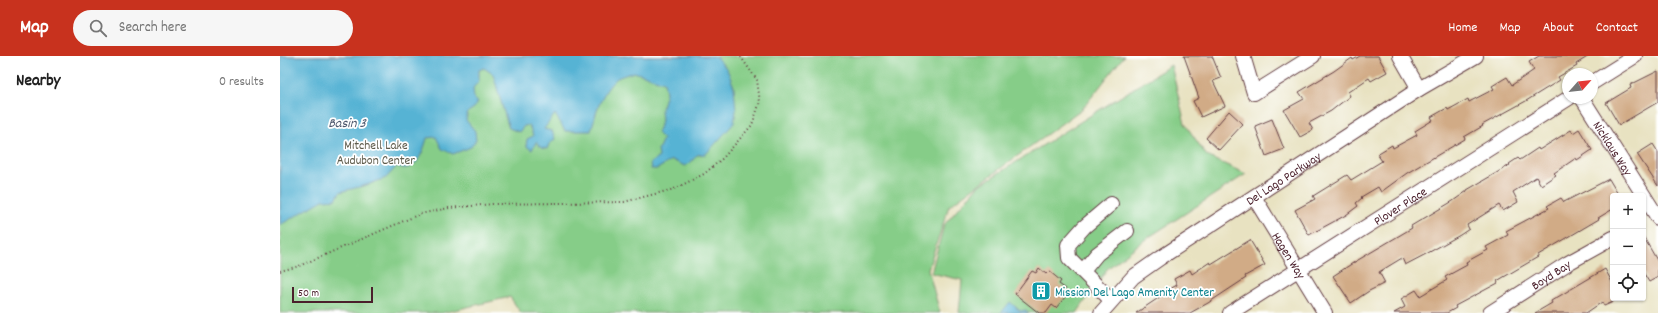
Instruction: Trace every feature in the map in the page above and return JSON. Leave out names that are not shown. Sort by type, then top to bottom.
[{"type":"street","points":[[1243,56],[1254,93],[1313,56]]},
{"type":"street","points":[[1400,56],[1420,89]]},
{"type":"street","name":"Del Lago Parkway","points":[[1101,313],[1111,300],[1133,278],[1160,258],[1420,89],[1476,56]]},
{"type":"street","points":[[1598,79],[1635,56]]},
{"type":"street","name":"Plover Place","points":[[1230,313],[1562,102]]},
{"type":"street","name":"Nicklaus Way","points":[[1586,104],[1653,213]]},
{"type":"street","name":"Hagen Way","points":[[1254,197],[1325,313]]},
{"type":"street","points":[[1111,204],[1084,227],[1068,245],[1069,258],[1111,300]]},
{"type":"street","points":[[1083,271],[1097,254],[1128,231]]},
{"type":"street","name":"Boyd Bay","points":[[1490,313],[1568,263],[1610,240]]},
{"type":"path","points":[[280,271],[299,266],[420,214],[449,208],[493,204],[624,202],[674,189],[704,174],[723,158],[752,125],[760,102],[757,80],[740,56]]},
{"type":"green space","name":"Mitchell Lake Audubon Center","points":[[280,56],[1124,56],[1083,108],[949,206],[928,269],[940,313],[521,313],[510,297],[442,313],[280,313]]},
{"type":"green space","points":[[1171,65],[1185,124],[1207,156],[1246,174],[1143,241],[1107,269],[1077,313],[959,313],[962,280],[931,273],[944,225],[978,186]]},
{"type":"water","name":"Basin 3","points":[[280,56],[715,56],[727,69],[734,87],[736,111],[734,123],[706,154],[697,155],[685,166],[672,160],[657,169],[651,169],[650,163],[659,157],[658,150],[663,139],[657,133],[662,120],[661,110],[666,93],[664,82],[634,72],[616,79],[606,90],[591,131],[565,131],[555,114],[544,129],[552,131],[555,139],[549,144],[547,149],[541,148],[536,142],[532,150],[526,146],[527,139],[533,136],[529,125],[524,126],[519,132],[509,128],[493,74],[484,68],[479,70],[479,81],[473,88],[474,99],[478,102],[474,108],[468,112],[466,120],[475,131],[476,140],[471,147],[453,154],[442,149],[436,137],[427,138],[417,161],[409,168],[397,166],[386,178],[340,192],[336,199],[323,200],[280,225]]},
{"type":"water","points":[[1010,302],[1020,311],[1026,310],[1028,313],[1001,313]]},
{"type":"building","points":[[1184,56],[1212,56],[1221,78],[1213,81],[1225,106],[1201,117],[1193,101],[1199,98]]},
{"type":"building","points":[[1360,56],[1378,56],[1387,72],[1371,81],[1369,78],[1348,92],[1350,96],[1331,111],[1309,123],[1313,130],[1300,137],[1284,110],[1304,99],[1299,92],[1334,71],[1352,58],[1353,60]]},
{"type":"building","points":[[1539,56],[1589,56],[1576,64],[1577,66],[1574,68],[1562,68],[1562,75],[1558,77],[1560,80],[1482,125],[1483,126],[1464,137],[1465,139],[1407,173],[1381,192],[1378,187],[1361,197],[1362,198],[1356,203],[1358,206],[1346,215],[1309,235],[1295,210],[1315,199],[1313,196],[1347,175],[1351,180],[1382,161],[1377,154],[1392,145],[1393,148],[1417,135],[1415,131],[1433,120],[1431,117],[1468,99],[1469,102],[1494,89],[1492,86],[1507,77],[1512,85],[1534,70],[1529,62]]},
{"type":"building","points":[[1658,71],[1658,102],[1619,125],[1606,103],[1631,88],[1630,85]]},
{"type":"building","points":[[1229,111],[1243,124],[1219,150],[1206,138]]},
{"type":"building","points":[[1272,119],[1284,149],[1266,156],[1255,126]]},
{"type":"building","points":[[1579,129],[1592,150],[1577,160],[1576,158],[1554,173],[1556,175],[1541,185],[1536,177],[1513,192],[1518,202],[1503,211],[1499,205],[1467,225],[1469,229],[1426,254],[1405,265],[1402,258],[1379,272],[1385,283],[1369,291],[1351,303],[1333,276],[1412,228],[1411,226],[1453,201],[1467,190],[1510,165],[1509,164],[1518,158],[1520,160],[1538,148],[1539,150],[1571,130],[1573,133]]},
{"type":"building","points":[[1653,144],[1658,152],[1658,186],[1637,154]]},
{"type":"building","points":[[1609,179],[1617,193],[1610,193],[1610,211],[1598,218],[1599,219],[1538,255],[1538,257],[1497,281],[1498,283],[1455,306],[1456,308],[1447,313],[1394,313],[1405,307],[1401,299],[1416,290],[1420,296],[1447,280],[1445,277],[1467,265],[1466,262],[1488,250],[1486,247],[1508,235],[1506,231],[1549,208],[1547,206],[1561,198],[1564,202]]},
{"type":"building","points":[[1250,240],[1265,265],[1245,276],[1246,278],[1208,303],[1190,313],[1136,313],[1160,297],[1159,295],[1177,285],[1174,279],[1190,270],[1192,274],[1210,262],[1211,264]]},
{"type":"building","points":[[1646,241],[1658,262],[1658,277],[1649,282],[1646,277]]},
{"type":"building","name":"Mission Del Lago Amenity Center","points":[[1039,268],[1046,274],[1049,271],[1061,281],[1059,284],[1066,289],[1062,293],[1066,296],[1056,308],[1052,305],[1046,313],[1039,313],[1015,294],[1032,271],[1036,273]]},
{"type":"building","points":[[1605,269],[1610,278],[1610,301],[1613,302],[1604,306],[1602,302],[1586,313],[1535,313],[1552,303],[1551,301]]},
{"type":"place","name":"Mission Del Lago Amenity Center","points":[[1041,291]]}]
